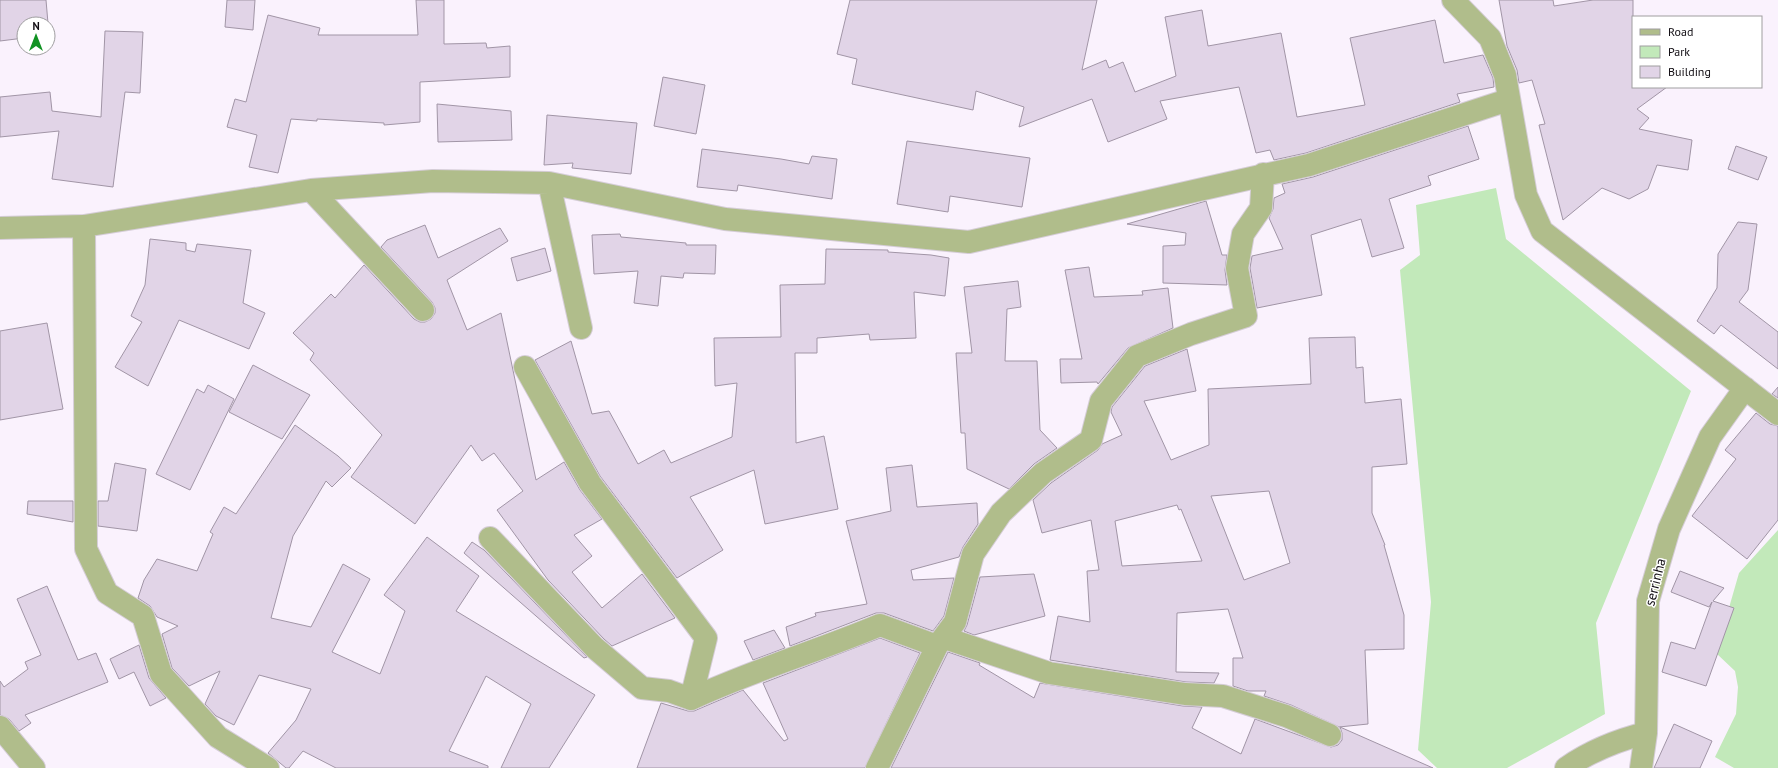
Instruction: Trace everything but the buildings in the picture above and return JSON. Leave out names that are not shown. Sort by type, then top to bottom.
[{"type":"street","points":[[1453,0],[1490,38],[1505,74],[1508,100],[1526,195],[1542,231],[1778,414]]},
{"type":"street","points":[[0,228],[84,226],[311,190],[433,181],[549,183],[725,219],[969,242],[1232,183],[1263,174],[1309,165],[1508,100]]},
{"type":"street","points":[[877,768],[941,642],[955,622],[974,554],[1001,513],[1043,473],[1091,440],[1101,401],[1137,356],[1191,334],[1246,316],[1237,268],[1243,234],[1261,208],[1263,174]]},
{"type":"street","points":[[549,183],[581,328]]},
{"type":"street","points":[[311,190],[423,310]]},
{"type":"street","points":[[84,226],[86,549],[107,593],[143,616],[161,674],[218,737],[268,768]]},
{"type":"street","points":[[524,367],[590,484],[706,638],[691,699]]},
{"type":"street","name":"serrinha","points":[[1641,768],[1646,733],[1648,601],[1669,530],[1710,436],[1745,388]]},
{"type":"street","points":[[490,538],[595,648],[642,688],[669,691],[691,699],[741,677],[830,646],[880,625],[1049,673],[1185,694],[1223,696],[1286,716],[1330,735]]},
{"type":"street","points":[[0,727],[34,768]]},
{"type":"street","points":[[1566,768],[1579,759],[1632,737],[1646,733]]},
{"type":"green space","points":[[1496,188],[1506,239],[1691,391],[1596,623],[1605,714],[1507,768],[1437,768],[1418,750],[1431,602],[1400,270],[1420,255],[1416,205]]},
{"type":"green space","points":[[1778,530],[1778,768],[1734,768],[1715,757],[1736,714],[1738,687],[1735,671],[1716,653],[1739,573]]}]
